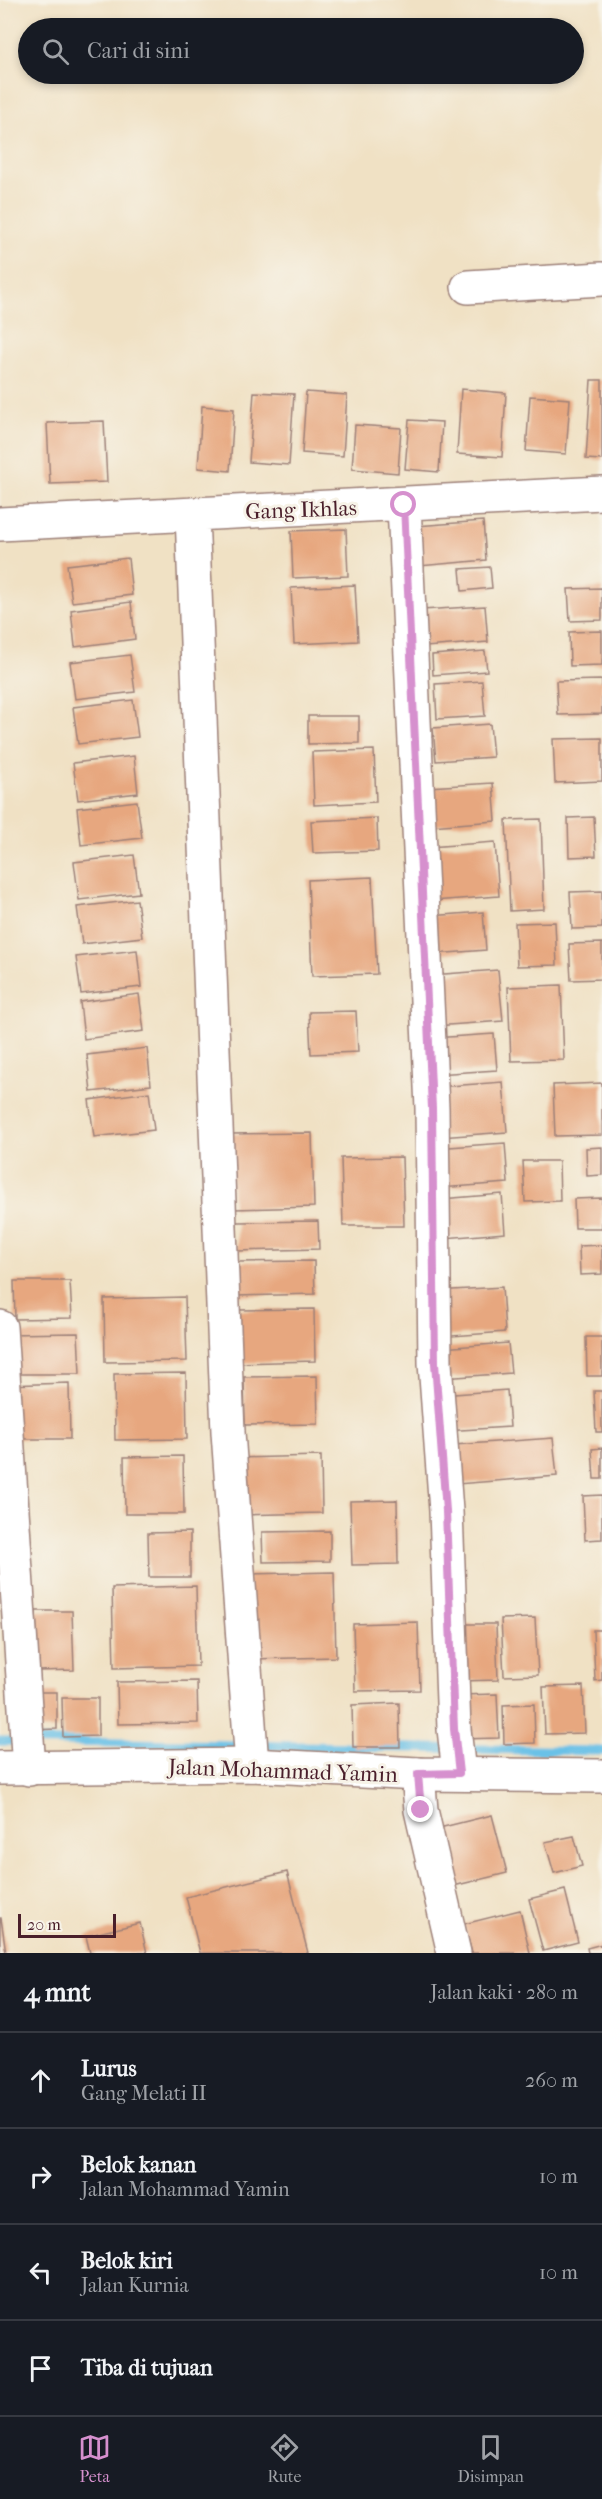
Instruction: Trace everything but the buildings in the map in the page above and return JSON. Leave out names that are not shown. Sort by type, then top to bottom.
[{"type":"street","points":[[468,287],[602,279]]},
{"type":"street","name":"Gang Ikhlas","points":[[0,524],[404,505],[602,493]]},
{"type":"street","points":[[404,505],[432,1108],[435,1363],[446,1511],[454,1729],[459,1773]]},
{"type":"street","points":[[192,514],[228,1432],[252,1764]]},
{"type":"street","points":[[0,1327],[14,1768]]},
{"type":"street","name":"Jalan Mohammad Yamin","points":[[14,1768],[252,1764],[418,1774],[602,1776]]},
{"type":"street","points":[[418,1774],[421,1810],[454,1953]]},
{"type":"waterway","points":[[0,1741],[602,1751]]},
{"type":"route","points":[[404,505],[432,1108],[435,1363],[446,1511],[454,1729],[459,1773],[418,1774],[421,1810]]}]
